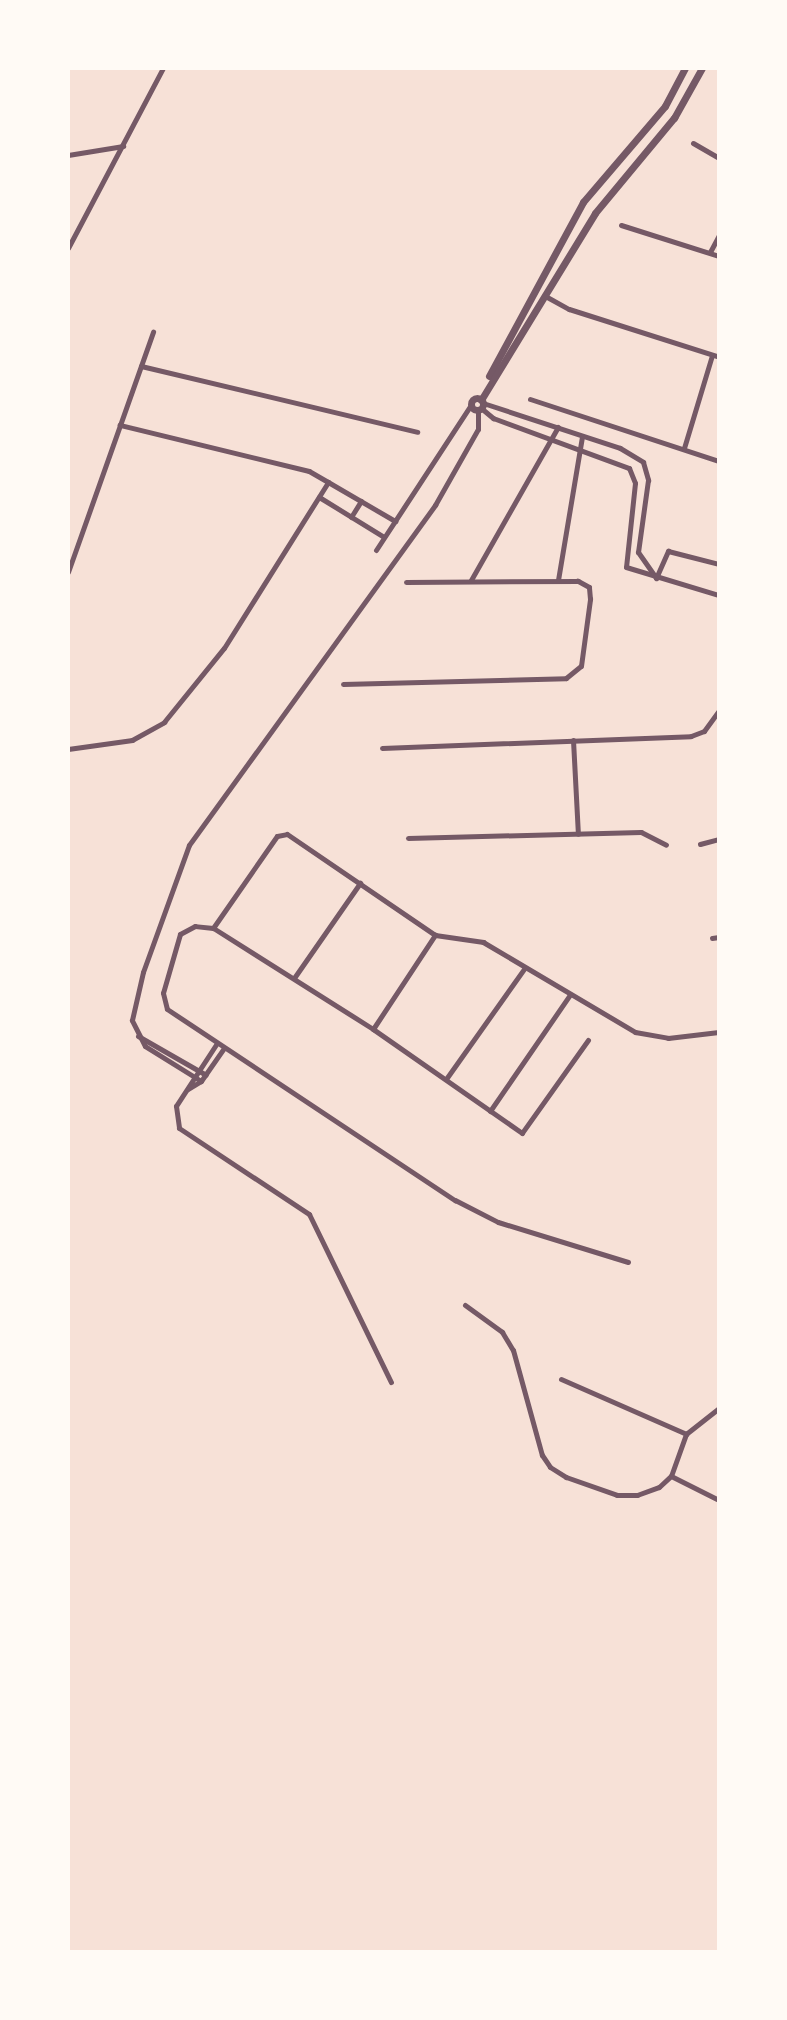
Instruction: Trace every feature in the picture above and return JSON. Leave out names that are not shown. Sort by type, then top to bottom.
[{"type":"street","points":[[68,248],[163,68]]},
{"type":"street","points":[[201,1081],[145,1046],[132,1020],[138,989],[189,845],[435,505],[478,429],[478,405],[583,202],[665,106],[685,68]]},
{"type":"street","points":[[376,550],[478,405],[547,297],[595,213],[674,118],[702,68]]},
{"type":"street","points":[[693,143],[719,158]]},
{"type":"street","points":[[68,155],[123,146]]},
{"type":"street","points":[[621,225],[719,256]]},
{"type":"street","points":[[710,253],[719,235]]},
{"type":"street","points":[[547,297],[569,309],[715,356],[684,448]]},
{"type":"street","points":[[68,572],[153,332]]},
{"type":"street","points":[[141,366],[416,432]]},
{"type":"street","points":[[530,399],[719,461]]},
{"type":"street","points":[[478,405],[558,427],[634,453],[643,462],[648,480],[638,552],[656,578]]},
{"type":"street","points":[[478,405],[493,418],[629,468],[635,483],[624,562],[630,571],[719,595]]},
{"type":"street","points":[[120,425],[309,471],[395,521]]},
{"type":"street","points":[[471,580],[558,427]]},
{"type":"street","points":[[558,580],[582,436]]},
{"type":"street","points":[[68,749],[132,740],[164,722],[224,648],[328,482]]},
{"type":"street","points":[[319,497],[384,537]]},
{"type":"street","points":[[351,516],[361,500]]},
{"type":"street","points":[[656,578],[668,551],[719,564]]},
{"type":"street","points":[[343,684],[566,678],[581,666],[590,599],[589,587],[578,581],[406,582]]},
{"type":"street","points":[[382,748],[691,736],[704,731],[719,710]]},
{"type":"street","points":[[573,740],[578,834]]},
{"type":"street","points":[[408,838],[641,832],[666,845]]},
{"type":"street","points":[[214,928],[282,834],[436,935],[483,942],[569,996],[635,1032],[668,1038],[719,1032]]},
{"type":"street","points":[[700,844],[719,839]]},
{"type":"street","points":[[294,978],[360,883]]},
{"type":"street","points":[[588,1040],[522,1133],[373,1029],[214,928],[195,926],[180,933],[162,1003],[389,1159],[498,1222],[628,1262]]},
{"type":"street","points":[[373,1029],[436,935]]},
{"type":"street","points":[[446,1079],[524,969]]},
{"type":"street","points":[[490,1111],[569,996]]},
{"type":"street","points":[[138,1036],[206,1075]]},
{"type":"street","points":[[217,1043],[176,1106],[179,1128],[309,1214],[391,1381]]},
{"type":"street","points":[[188,1089],[201,1081],[224,1048]]},
{"type":"street","points":[[465,1305],[502,1332],[513,1350],[542,1455],[550,1467],[617,1494],[637,1495],[671,1476],[686,1434],[719,1408]]},
{"type":"street","points":[[561,1379],[686,1434]]},
{"type":"street","points":[[671,1476],[719,1500]]}]
